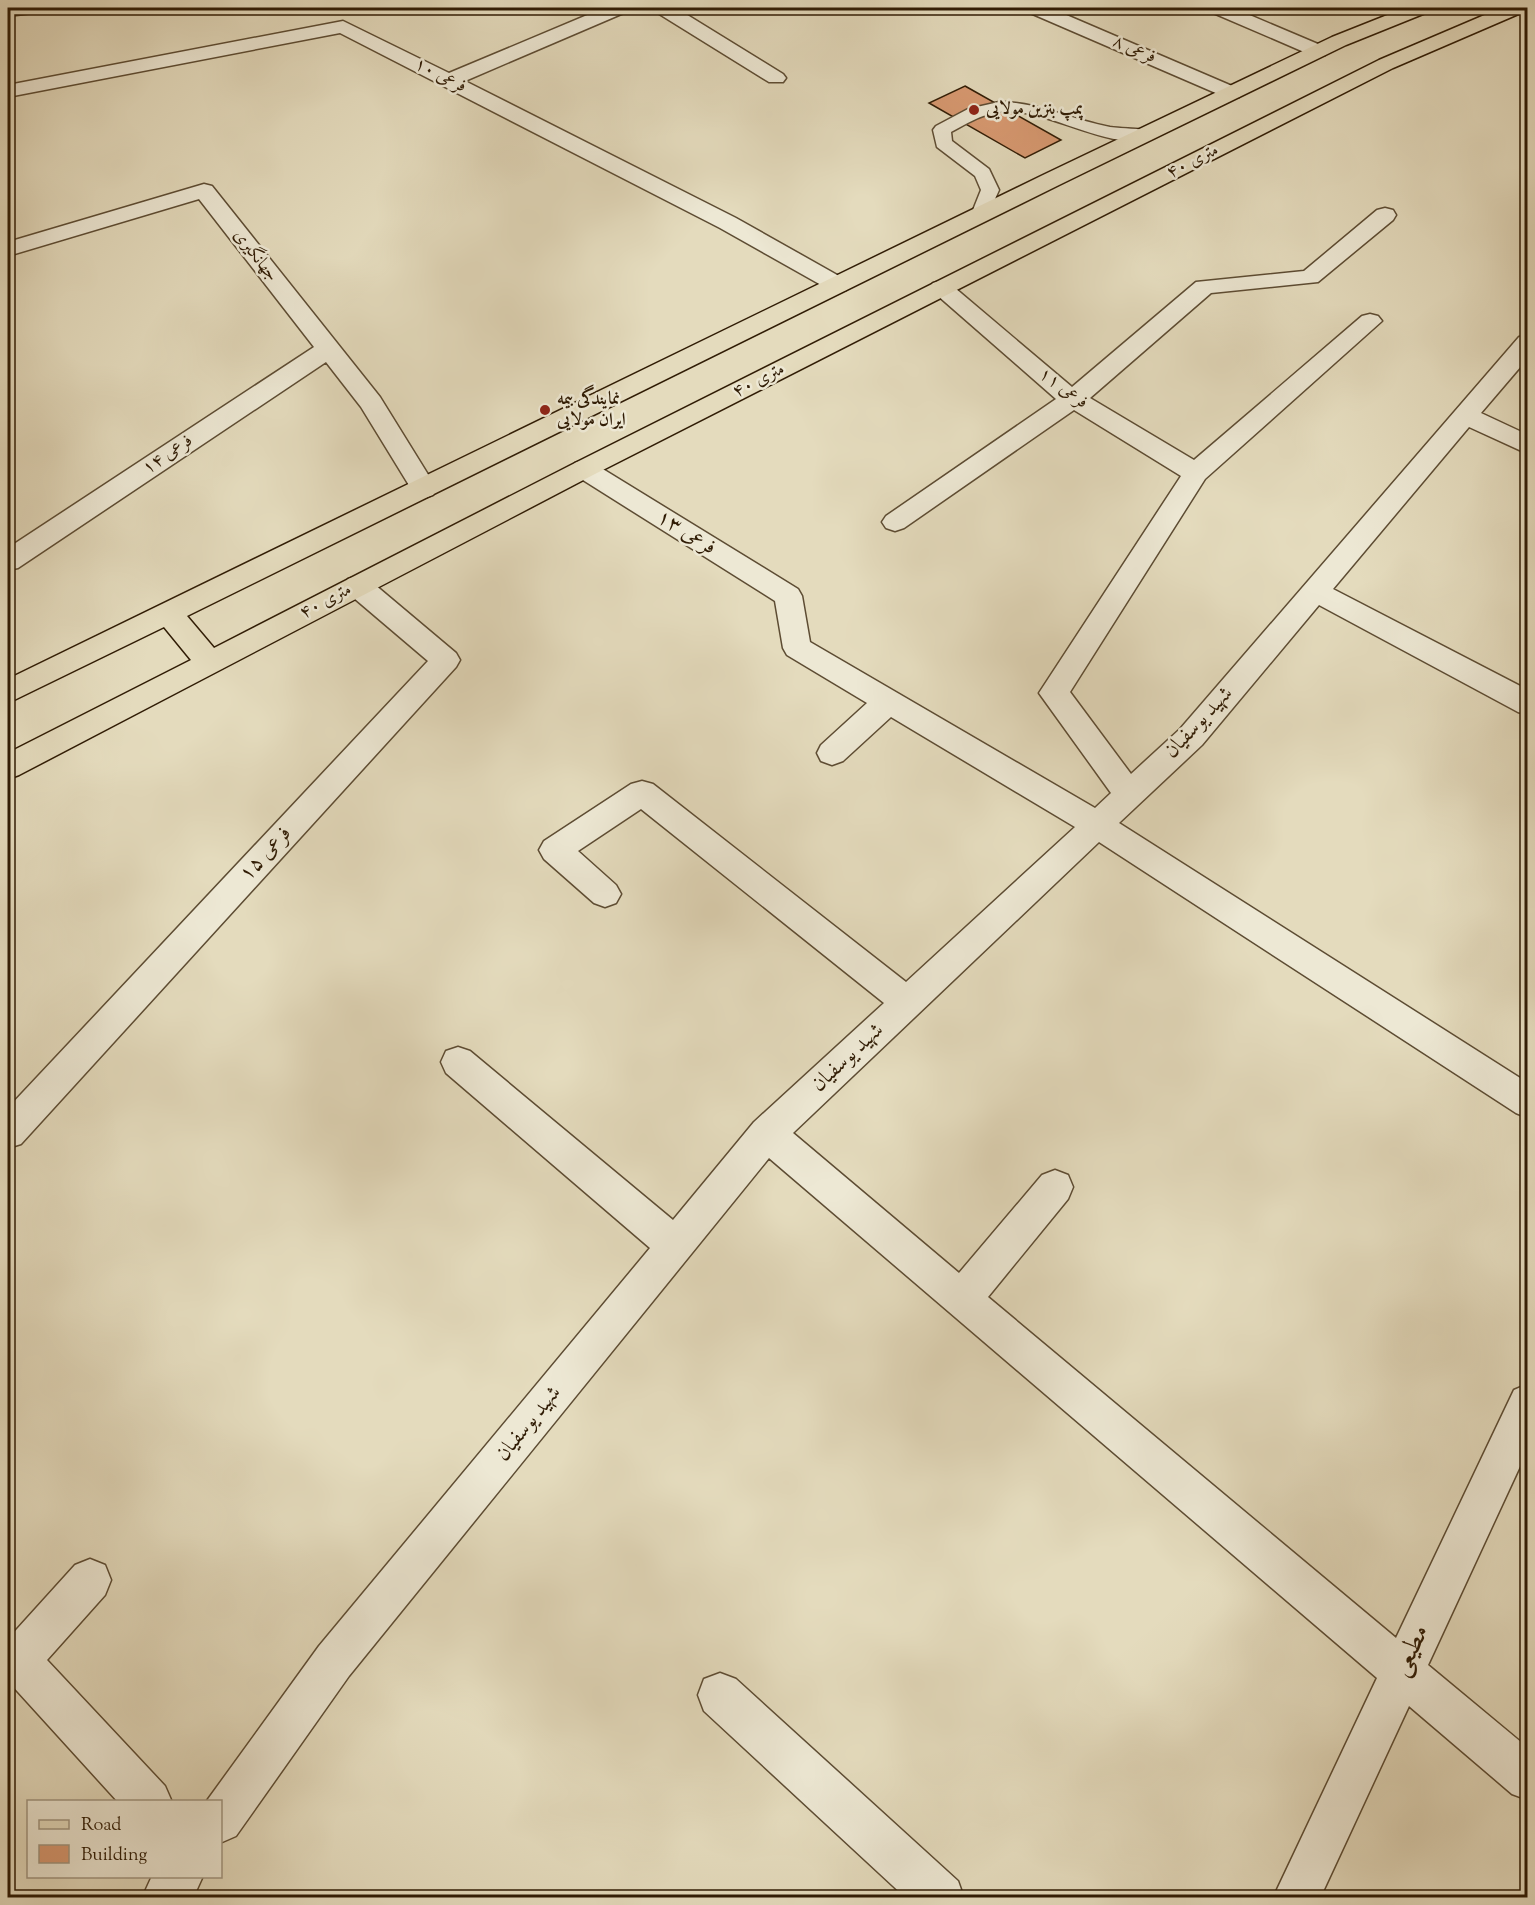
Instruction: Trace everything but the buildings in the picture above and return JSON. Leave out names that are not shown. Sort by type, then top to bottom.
[{"type":"main road","points":[[8,692],[1318,51],[1421,8]]},
{"type":"main road","name":"۴۰ متری","points":[[8,767],[584,469],[1386,64],[1516,8]]},
{"type":"main road","points":[[170,614],[210,663]]},
{"type":"street","points":[[448,81],[619,8]]},
{"type":"street","points":[[663,8],[776,78]]},
{"type":"street","name":"فرعی ۸","points":[[1035,8],[1232,93]]},
{"type":"street","points":[[1218,8],[1318,51]]},
{"type":"street","name":"فرعی ۱۰","points":[[8,91],[343,27],[728,223],[838,285]]},
{"type":"street","name":"جهانگیری","points":[[8,249],[204,191],[371,404],[424,489]]},
{"type":"street","points":[[895,522],[1073,399],[1204,287],[1310,277],[1385,215]]},
{"type":"street","name":"فرعی ۱۱","points":[[941,288],[1062,392],[1196,474]]},
{"type":"street","points":[[1128,793],[1054,693],[1196,474],[1370,321]]},
{"type":"street","name":"شهید یوسفیان","points":[[222,1817],[334,1661],[767,1134],[1128,793],[1191,737],[1527,342]]},
{"type":"street","name":"فرعی ۱۴","points":[[8,561],[328,349]]},
{"type":"street","points":[[1465,415],[1527,446]]},
{"type":"street","name":"فرعی ۱۳","points":[[584,469],[788,596],[797,648],[888,702]]},
{"type":"street","name":"فرعی ۱۵","points":[[8,1132],[446,660],[358,586]]},
{"type":"street","points":[[1314,591],[1527,704]]},
{"type":"street","points":[[832,753],[888,702],[1096,824],[1195,890],[1527,1102]]},
{"type":"street","points":[[604,894],[555,850],[642,793],[907,1002]]},
{"type":"street","points":[[458,1062],[675,1246]]},
{"type":"street","points":[[767,1134],[1527,1778]]},
{"type":"street","points":[[962,1299],[1055,1187]]},
{"type":"street","name":"مطیعی","points":[[1296,1898],[1527,1404]]},
{"type":"street","points":[[90,1580],[18,1660],[147,1800]]},
{"type":"street","points":[[720,1695],[941,1898]]},
{"type":"street","points":[[165,1898],[179,1878]]},
{"type":"lane","points":[[8,11],[33,8]]},
{"type":"lane","points":[[980,215],[990,190],[982,173],[960,158],[944,143],[942,130],[974,113],[999,107],[1020,107],[1109,132],[1146,135]]},
{"type":"place","name":"پمپ بنزین مولایی","points":[[974,110]]},
{"type":"place","name":"نمایندگی بیمه ایران مولایی","points":[[545,410]]}]
